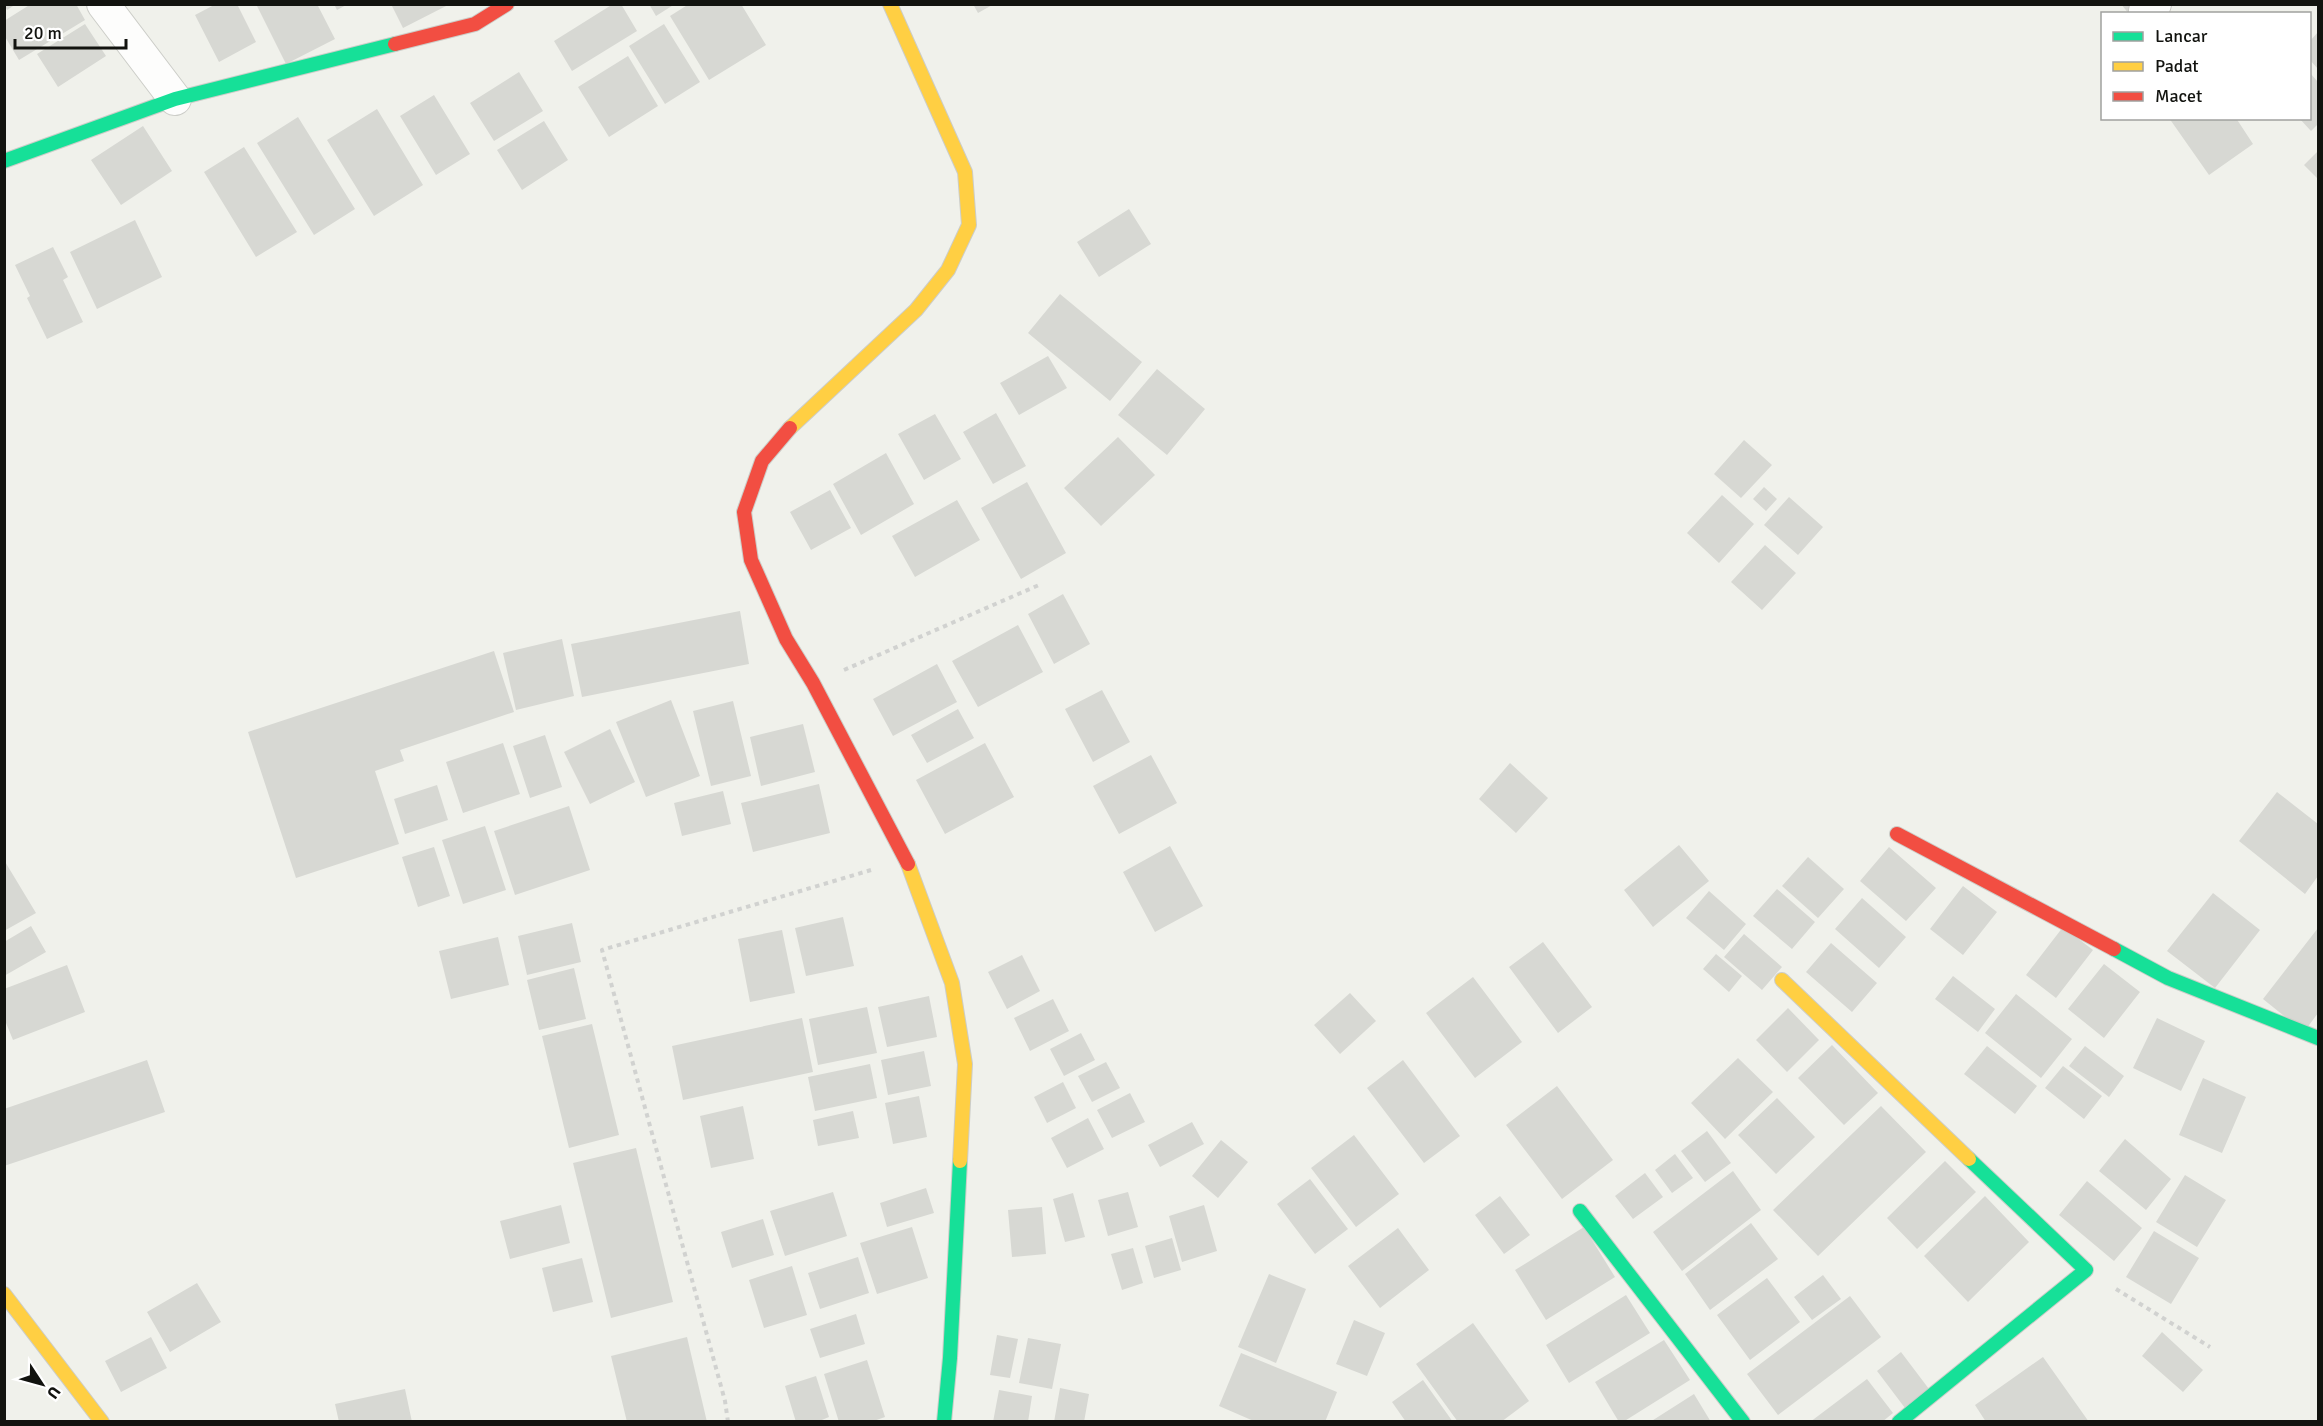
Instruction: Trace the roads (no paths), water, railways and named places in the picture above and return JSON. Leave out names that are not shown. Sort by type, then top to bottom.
[{"type":"street","points":[[103,4],[175,99]]},
{"type":"street","points":[[4,161],[175,99],[475,24],[507,4]]},
{"type":"street","points":[[890,4],[965,172],[969,225],[948,270],[916,310],[795,422],[762,461],[744,512],[751,560],[786,639],[813,684],[906,860],[952,983],[965,1064],[950,1358],[944,1422]]},
{"type":"street","points":[[1897,834],[2168,978],[2319,1038]]},
{"type":"street","points":[[1782,980],[2086,1270],[1899,1422]]},
{"type":"street","points":[[1580,1211],[1743,1422]]},
{"type":"street","points":[[4,1294],[102,1422]]}]
